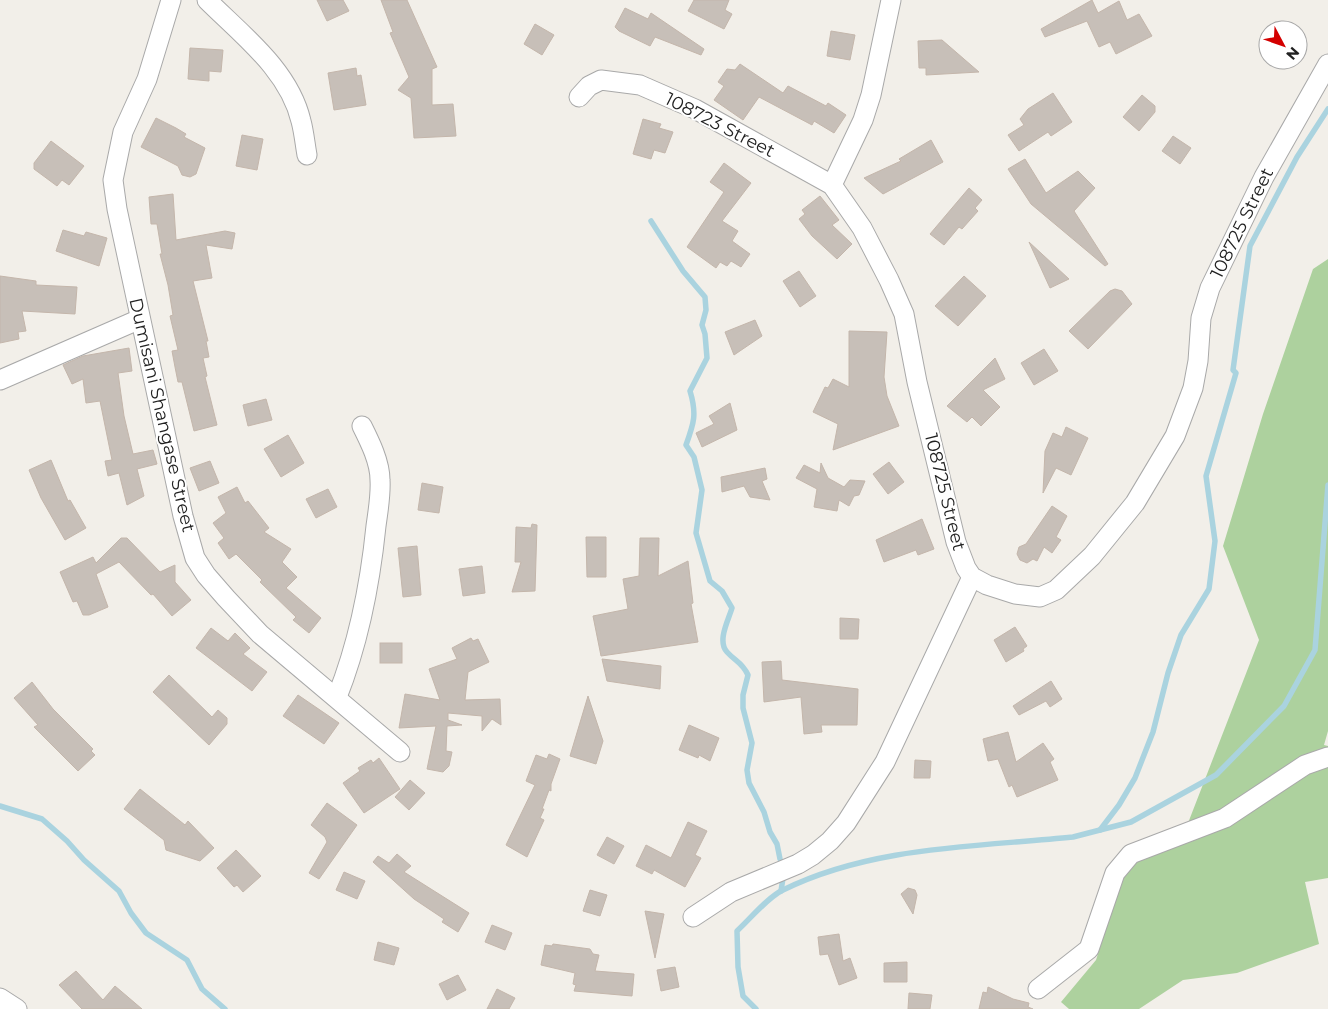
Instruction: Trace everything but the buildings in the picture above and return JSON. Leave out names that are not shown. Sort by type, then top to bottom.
[{"type":"street","name":"Dumisani Shangase Street","points":[[171,0],[147,79],[123,132],[113,180],[117,210],[140,319],[183,516],[195,558],[206,575],[260,634],[400,752]]},
{"type":"street","points":[[207,0],[264,57],[282,79],[301,119],[307,155]]},
{"type":"street","points":[[832,185],[863,120],[871,95],[888,0]]},
{"type":"street","name":"108725 Street","points":[[832,185],[862,228],[904,314],[916,374],[956,542],[966,568],[972,576],[987,585],[1015,594],[1040,597],[1056,590],[1092,556],[1135,503],[1175,436],[1189,402],[1198,361],[1201,318],[1219,267],[1264,177],[1328,64]]},
{"type":"street","name":"108723 Street","points":[[579,97],[589,86],[601,80],[640,86],[695,110],[832,185]]},
{"type":"street","points":[[0,380],[140,319]]},
{"type":"street","points":[[337,697],[360,631],[373,558],[381,479],[371,445],[362,426]]},
{"type":"street","points":[[693,917],[731,892],[798,864],[813,855],[830,841],[846,823],[886,762],[972,576]]},
{"type":"street","points":[[1038,989],[1089,949],[1115,873],[1131,854],[1226,818],[1305,765],[1328,757]]},
{"type":"street","points":[[0,998],[17,1009]]},
{"type":"green space","points":[[1328,259],[1328,731],[1324,745],[1328,746],[1328,878],[1305,882],[1319,944],[1237,973],[1183,980],[1139,1009],[1069,1009],[1061,1002],[1096,960],[1128,861],[1183,836],[1259,640],[1223,546],[1263,414],[1313,269]]},
{"type":"waterway","points":[[756,1009],[743,996],[738,967],[737,931],[777,893],[817,875],[888,857],[925,851],[1073,837],[1100,830],[1119,805],[1135,778],[1153,732],[1168,673],[1181,635],[1209,589],[1215,541],[1206,476],[1236,373],[1233,370],[1250,246],[1297,157],[1328,109]]},
{"type":"waterway","points":[[651,221],[683,271],[705,297],[706,310],[702,325],[705,334],[707,358],[690,391],[694,418],[686,445],[694,457],[702,490],[696,533],[710,581],[722,591],[732,608],[724,631],[723,642],[727,652],[741,665],[748,675],[743,695],[743,708],[752,743],[747,770],[749,783],[764,812],[770,832],[777,844],[780,859]]},
{"type":"waterway","points":[[1100,830],[1131,822],[1216,775],[1284,706],[1315,650],[1328,485]]},
{"type":"waterway","points":[[0,806],[42,819],[67,841],[84,860],[119,891],[131,913],[146,933],[187,960],[202,989],[225,1009]]},
{"type":"waterway","points":[[781,891],[783,878]]}]
